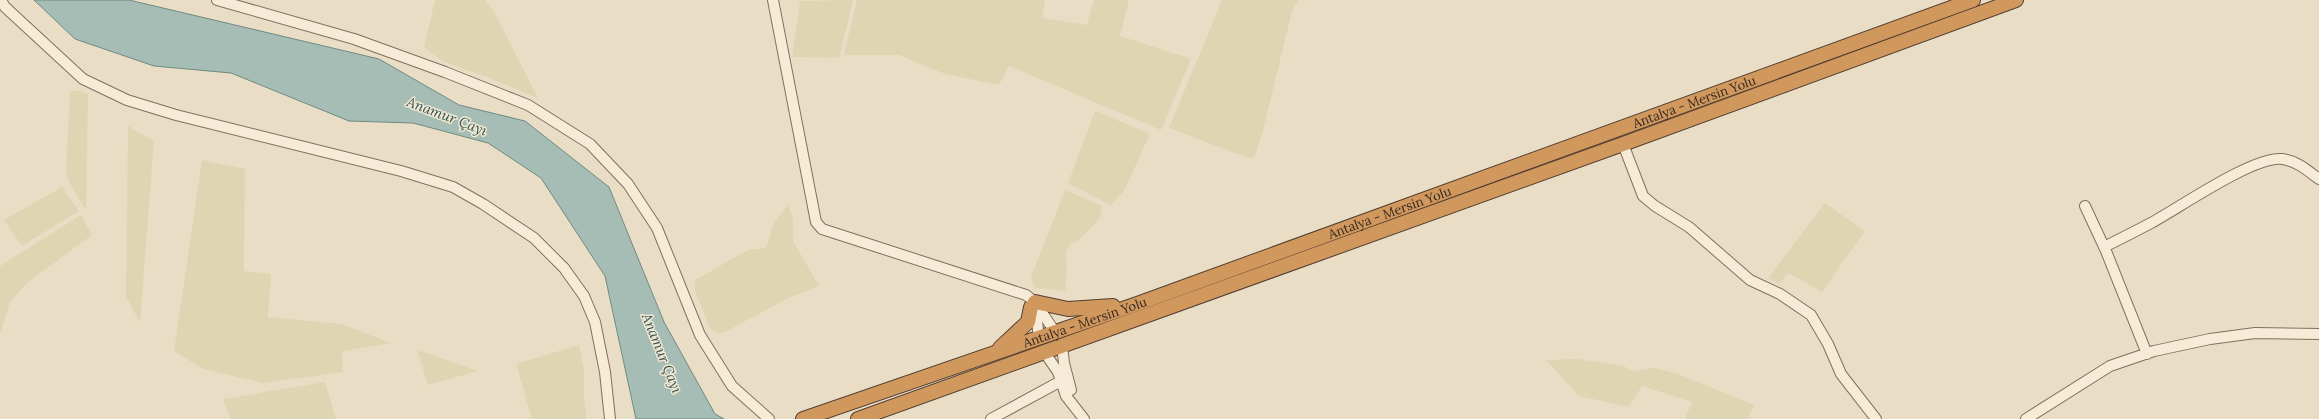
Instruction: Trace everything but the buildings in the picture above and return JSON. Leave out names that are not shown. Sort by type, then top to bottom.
[{"type":"highway","points":[[1974,0],[1979,14]]},
{"type":"highway","name":"Antalya - Mersin Yolu","points":[[804,419],[1137,304],[1974,0]]},
{"type":"highway","name":"Antalya - Mersin Yolu","points":[[858,419],[1623,144],[2016,0]]},
{"type":"highway","points":[[993,353],[1023,329],[1028,322],[1031,302],[1080,309],[1137,304]]},
{"type":"highway","points":[[1055,332],[1062,346]]},
{"type":"highway","points":[[1039,338],[1045,353]]},
{"type":"street","points":[[1,0],[11,13],[84,79],[127,100],[176,115],[401,171],[453,187],[483,204],[534,238],[564,268],[584,296],[595,322],[605,372],[610,419]]},
{"type":"street","points":[[217,0],[354,39],[446,72],[528,105],[590,144],[628,184],[657,228],[700,335],[732,386],[769,419]]},
{"type":"street","points":[[773,0],[816,222],[822,230],[1031,302],[1055,332]]},
{"type":"street","points":[[1623,144],[1643,196],[1655,206],[1689,227],[1750,280],[1780,294],[1812,315],[1828,344],[1841,374],[1876,419]]},
{"type":"street","points":[[2104,247],[2151,223],[2243,170],[2268,160],[2282,159],[2299,164],[2319,179]]},
{"type":"street","points":[[2085,206],[2104,247],[2147,354]]},
{"type":"street","points":[[1031,302],[1037,322],[1039,338]]},
{"type":"street","points":[[2026,419],[2110,366],[2147,354],[2210,339],[2255,333],[2319,334]]},
{"type":"street","points":[[1062,346],[1068,380],[1082,416]]},
{"type":"street","points":[[1045,353],[1058,372],[1066,396],[1082,416]]},
{"type":"street","points":[[991,419],[1008,415],[1061,381]]},
{"type":"shaded area","points":[[435,0],[485,0],[493,10],[538,98],[442,61],[424,47]]},
{"type":"shaded area","points":[[853,0],[839,58],[792,57],[800,1]]},
{"type":"shaded area","points":[[857,0],[1045,0],[1042,18],[1087,25],[1094,0],[1129,0],[1120,36],[1191,59],[1161,130],[1009,66],[999,85],[945,74],[899,55],[844,55]]},
{"type":"shaded area","points":[[1222,0],[1298,0],[1292,11],[1263,131],[1255,156],[1251,159],[1169,128]]},
{"type":"shaded area","points":[[70,91],[78,91],[88,94],[86,210],[70,184],[66,173]]},
{"type":"shaded area","points":[[1095,111],[1150,134],[1124,191],[1110,205],[1068,183]]},
{"type":"shaded area","points":[[128,126],[154,141],[140,323],[126,296]]},
{"type":"shaded area","points":[[202,160],[245,169],[244,271],[271,274],[268,317],[341,324],[391,343],[342,351],[343,372],[264,383],[203,369],[174,351]]},
{"type":"shaded area","points":[[62,187],[79,211],[22,246],[4,220]]},
{"type":"shaded area","points":[[1065,190],[1102,206],[1100,218],[1079,240],[1070,244],[1066,252],[1067,273],[1065,291],[1035,288],[1031,277]]},
{"type":"shaded area","points":[[1825,203],[1865,231],[1822,292],[1789,273],[1779,284],[1768,278]]},
{"type":"shaded area","points":[[788,205],[793,218],[793,241],[819,286],[788,298],[723,333],[717,333],[710,328],[695,291],[695,280],[748,250],[766,248],[774,223]]},
{"type":"shaded area","points":[[81,215],[92,235],[27,283],[10,302],[0,334],[0,266]]},
{"type":"shaded area","points":[[579,345],[584,369],[584,398],[587,419],[532,419],[516,364]]},
{"type":"shaded area","points":[[417,350],[478,371],[428,385]]},
{"type":"shaded area","points":[[1577,359],[1623,366],[1634,371],[1652,368],[1676,373],[1754,405],[1748,419],[1685,419],[1692,402],[1642,386],[1629,407],[1579,396],[1546,360]]},
{"type":"shaded area","points":[[325,382],[336,419],[231,419],[223,399]]},
{"type":"water","name":"Anamur Çayı","points":[[34,0],[129,0],[379,59],[459,105],[525,121],[609,187],[664,322],[715,414],[724,419],[636,419],[605,276],[541,178],[488,143],[413,123],[349,121],[231,73],[154,66],[75,39]]}]
